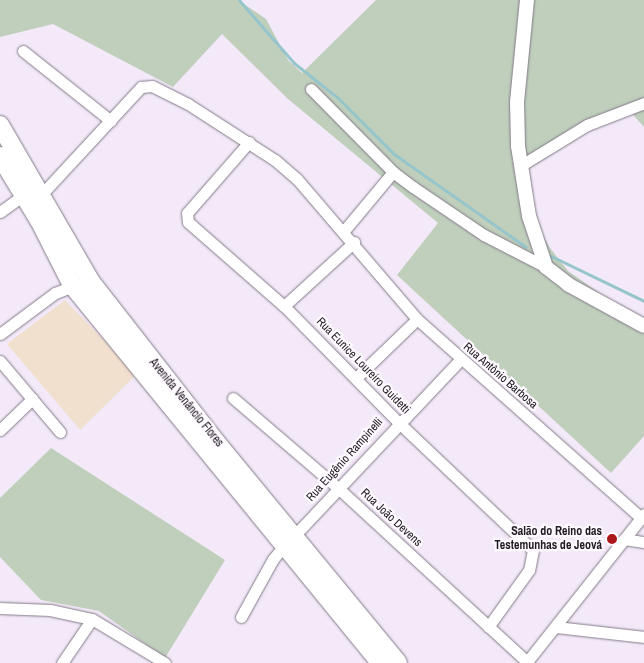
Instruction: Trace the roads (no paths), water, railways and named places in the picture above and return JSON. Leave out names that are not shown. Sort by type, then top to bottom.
[{"type":"main road","name":"Avenida Venâncio Flores","points":[[0,125],[72,285],[289,541],[398,663]]},
{"type":"main road","name":"Avenida Venâncio Flores","points":[[0,156],[31,195],[91,282],[380,663]]},
{"type":"street","points":[[527,0],[517,102],[520,166],[529,216],[546,267]]},
{"type":"street","points":[[0,212],[31,195],[111,121],[23,51]]},
{"type":"street","name":"Rua Antônio Barbosa","points":[[111,121],[136,90],[152,86],[188,104],[249,142],[297,179],[354,242],[417,319],[460,360],[642,516]]},
{"type":"street","points":[[312,89],[394,172],[484,235],[546,267],[569,285],[644,326]]},
{"type":"street","points":[[520,166],[587,125],[644,103]]},
{"type":"street","name":"Rua Eunice Loureiro Guidetti","points":[[249,142],[187,213],[191,226],[284,306],[357,377],[398,422],[523,538],[533,550],[533,561],[488,627]]},
{"type":"street","points":[[343,232],[394,172]]},
{"type":"street","points":[[284,306],[354,242]]},
{"type":"street","points":[[0,334],[35,306],[72,285],[91,282]]},
{"type":"street","points":[[357,377],[417,319]]},
{"type":"street","name":"Rua Eugênio Rampinelli","points":[[241,616],[273,559],[398,422],[460,360]]},
{"type":"street","points":[[0,361],[60,432]]},
{"type":"street","points":[[0,430],[32,398]]},
{"type":"street","name":"Rua João Devens","points":[[233,398],[338,488],[527,663]]},
{"type":"street","points":[[527,663],[642,516]]},
{"type":"street","points":[[624,539],[644,542]]},
{"type":"street","points":[[0,608],[50,610],[92,619],[165,663]]},
{"type":"street","points":[[62,663],[92,619]]},
{"type":"street","points":[[556,627],[644,638]]},
{"type":"waterway","points":[[239,0],[294,63],[338,98],[394,154],[526,247]]},
{"type":"waterway","points":[[551,256],[644,301]]},
{"type":"place","name":"Salão do Reino das Testemunhas de Jeová","points":[[612,539]]}]
